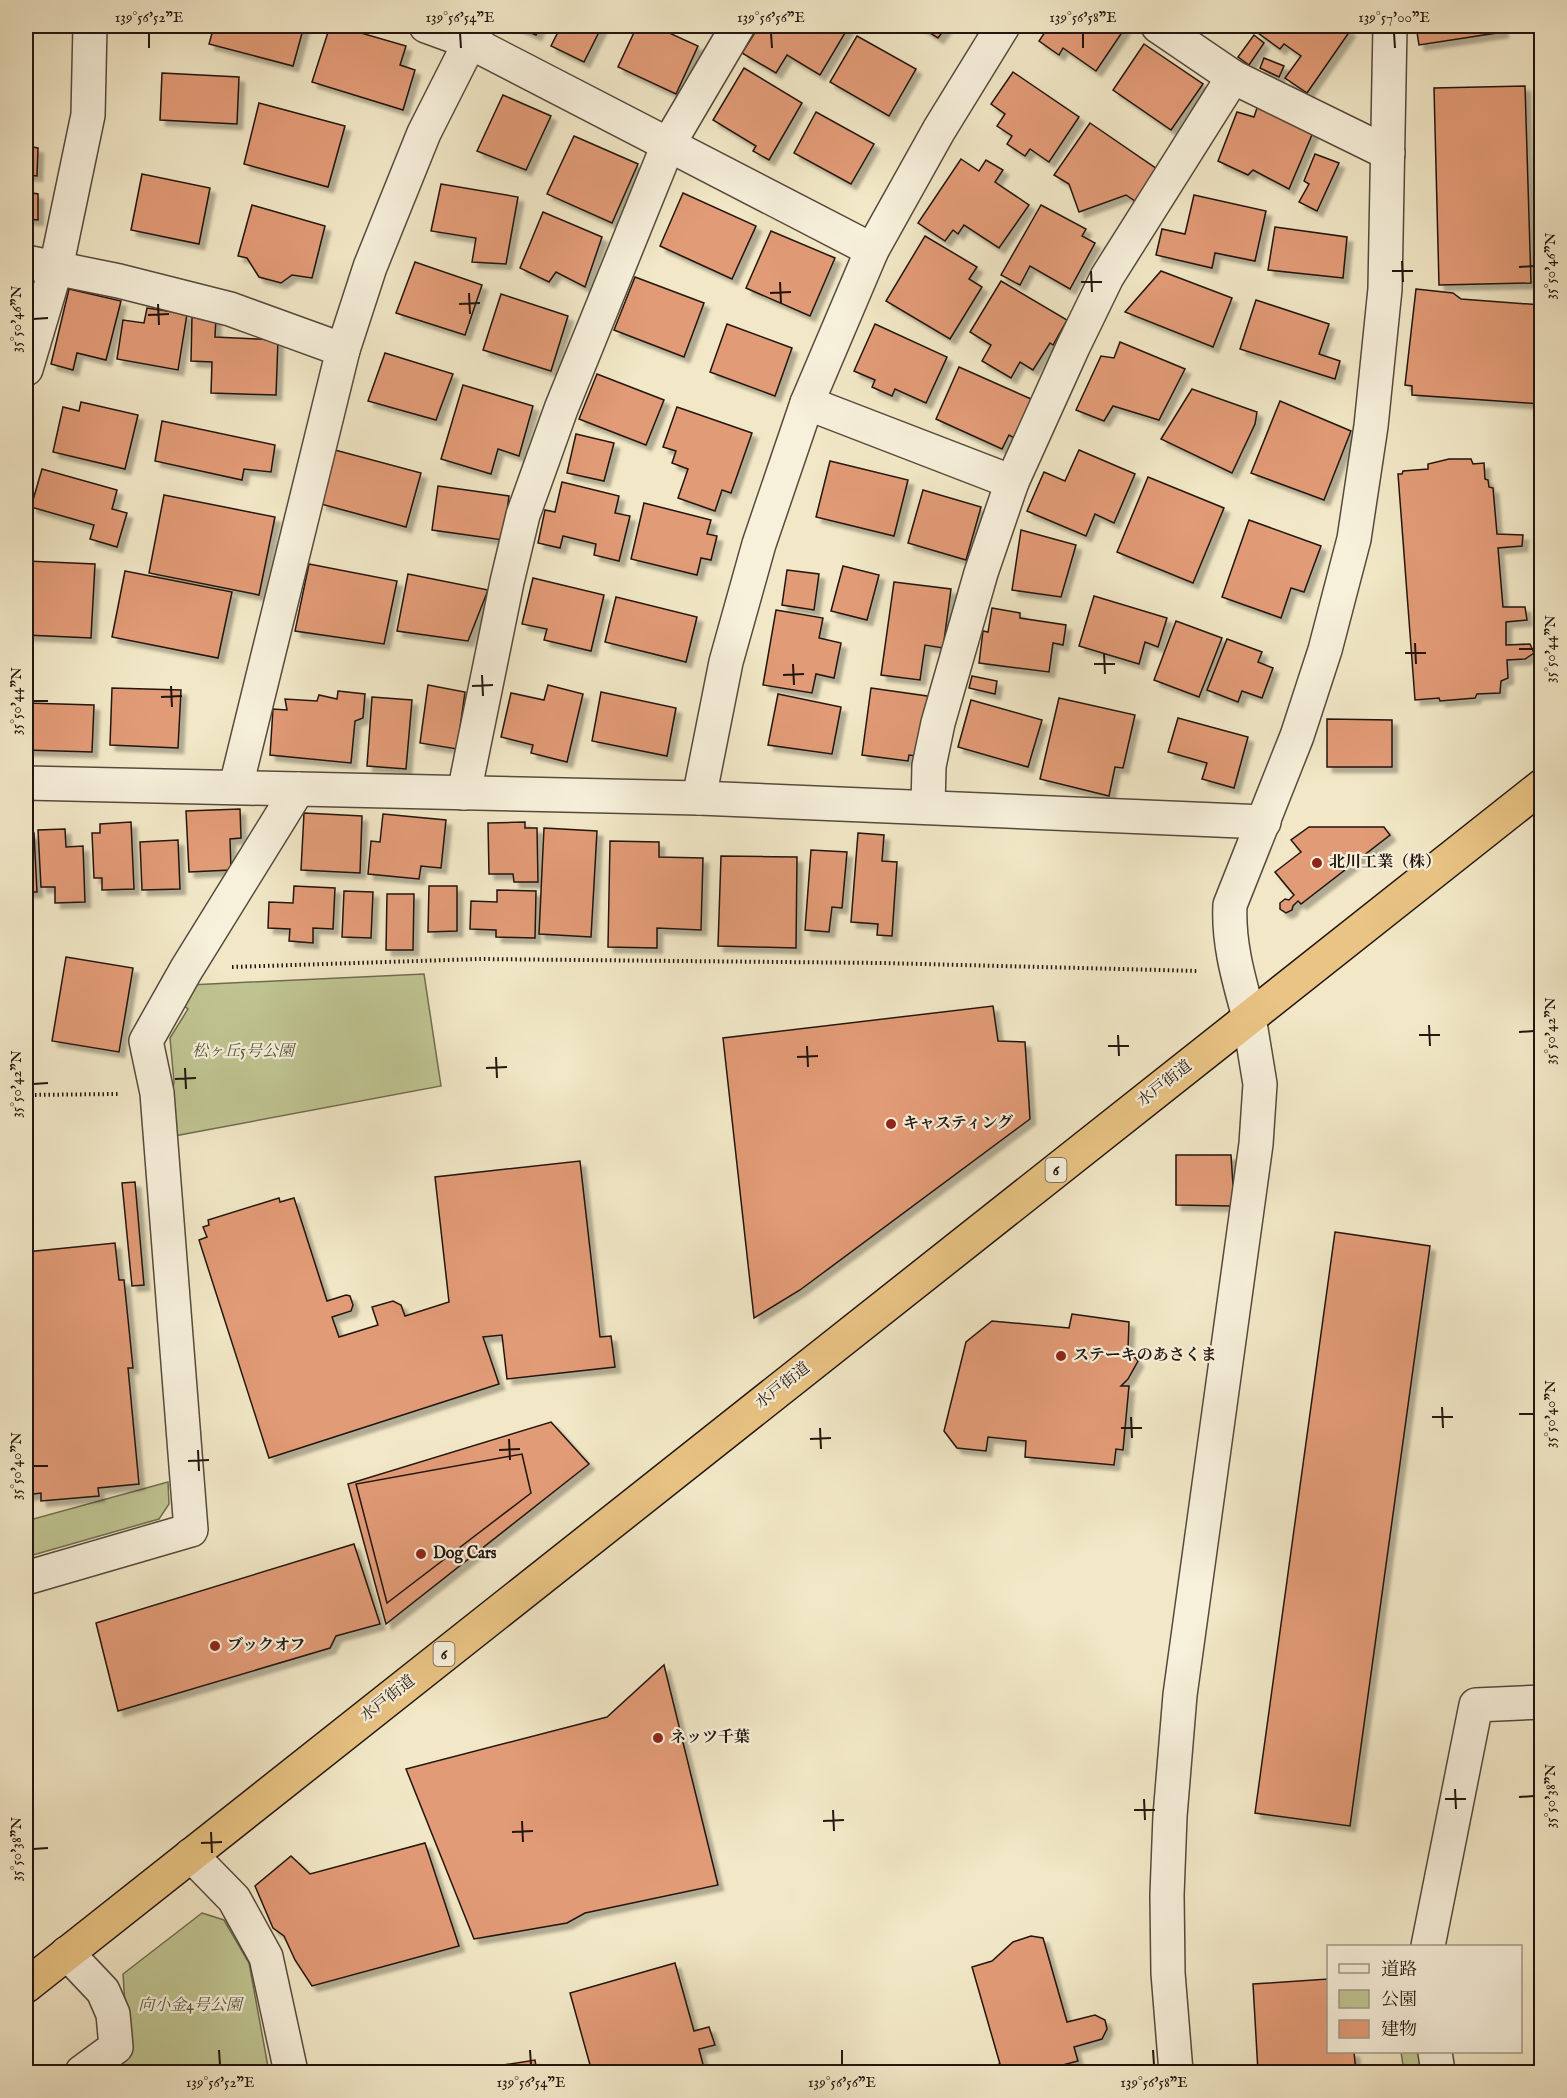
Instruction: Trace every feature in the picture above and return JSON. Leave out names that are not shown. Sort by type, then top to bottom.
[{"type":"highway","name":"水戸街道","points":[[26,1986],[1542,786]]},
{"type":"street","points":[[26,369],[40,265],[88,115],[90,26]]},
{"type":"street","points":[[426,26],[474,34],[668,145],[872,250]]},
{"type":"street","points":[[465,793],[507,582],[523,515],[561,409],[668,145],[738,26]]},
{"type":"street","points":[[699,798],[726,662],[759,544],[807,403],[872,250],[939,130],[1003,26]]},
{"type":"street","points":[[1158,26],[1233,77],[1388,153]]},
{"type":"street","points":[[1176,2073],[1168,1973],[1167,1917],[1170,1816],[1180,1695],[1256,1144],[1260,1084],[1249,1017],[1232,955],[1230,905],[1297,736],[1326,650],[1354,539],[1371,426],[1385,289],[1390,26]]},
{"type":"street","points":[[236,786],[343,350],[370,267],[424,133],[474,34]]},
{"type":"street","points":[[928,806],[929,766],[938,723],[978,584],[1012,482],[1107,277],[1233,77]]},
{"type":"street","points":[[40,265],[119,281],[230,309],[343,350]]},
{"type":"street","points":[[807,403],[1012,482]]},
{"type":"street","points":[[26,783],[699,798],[1264,822]]},
{"type":"street","points":[[26,1578],[191,1530],[157,1093],[146,1041],[186,970],[298,789]]},
{"type":"street","points":[[1428,1945],[1476,1705],[1542,1702]]},
{"type":"street","points":[[191,1855],[234,1899],[266,1957],[291,2073]]},
{"type":"street","points":[[67,1953],[103,1991],[112,2014],[116,2047],[82,2073]]},
{"type":"street","points":[[1435,2053],[1438,2073]]},
{"type":"path","points":[[186,970],[479,959],[882,963],[1202,971]]},
{"type":"path","points":[[26,1095],[157,1093]]},
{"type":"green space","name":"松ヶ丘5号公園","points":[[424,974],[441,1086],[174,1136],[171,1101],[174,1082],[170,1038],[188,1009],[178,1001],[189,985]]},
{"type":"green space","points":[[168,1482],[169,1504],[159,1519],[26,1557],[26,1521]]},
{"type":"green space","name":"向小金4号公園","points":[[202,1913],[224,1920],[249,1963],[269,2072],[103,2072],[128,2050],[123,1974]]},
{"type":"green space","points":[[1401,2053],[1422,2053],[1425,2072],[1404,2072]]},
{"type":"building","points":[[214,26],[304,26],[293,66],[209,44]]},
{"type":"building","points":[[330,26],[406,46],[400,65],[415,70],[403,110],[312,82]]},
{"type":"building","points":[[515,26],[540,26],[536,35]]},
{"type":"building","points":[[561,26],[602,26],[584,62],[551,46]]},
{"type":"building","points":[[637,26],[654,26],[698,46],[676,94],[618,67]]},
{"type":"building","points":[[759,26],[845,26],[848,28],[820,75],[787,55],[776,73],[742,53]]},
{"type":"building","points":[[919,26],[947,26],[938,38]]},
{"type":"building","points":[[1049,26],[1121,26],[1125,28],[1096,71],[1063,48],[1059,55],[1039,41]]},
{"type":"building","points":[[1263,26],[1342,26],[1350,31],[1307,93],[1285,78],[1301,56],[1284,44],[1280,49],[1258,33]]},
{"type":"building","points":[[1416,26],[1502,26],[1503,32],[1419,45]]},
{"type":"building","points":[[1530,26],[1542,26],[1542,31],[1531,33]]},
{"type":"building","points":[[1254,35],[1264,43],[1249,65],[1238,57]]},
{"type":"building","points":[[857,36],[916,69],[889,116],[830,82]]},
{"type":"building","points":[[1144,44],[1203,84],[1171,130],[1113,90]]},
{"type":"building","points":[[1264,58],[1284,66],[1279,77],[1260,68]]},
{"type":"building","points":[[744,68],[802,103],[769,160],[753,151],[756,146],[713,120]]},
{"type":"building","points":[[1013,72],[1079,117],[1049,162],[1030,149],[1025,156],[1007,144],[1012,136],[997,126],[1005,114],[991,104]]},
{"type":"building","points":[[162,73],[239,77],[237,124],[160,120]]},
{"type":"building","points":[[1525,86],[1531,283],[1439,285],[1434,88]]},
{"type":"building","points":[[503,95],[551,116],[526,170],[477,151]]},
{"type":"building","points":[[259,103],[345,126],[328,187],[244,164]]},
{"type":"building","points":[[1258,105],[1314,130],[1289,189],[1253,170],[1248,175],[1218,161],[1237,112],[1254,117]]},
{"type":"building","points":[[816,112],[874,144],[851,184],[794,153]]},
{"type":"building","points":[[1090,123],[1157,169],[1135,201],[1126,195],[1079,212],[1069,184],[1054,175]]},
{"type":"building","points":[[574,136],[638,164],[612,223],[547,194]]},
{"type":"building","points":[[26,146],[38,148],[37,176],[26,175]]},
{"type":"building","points":[[1315,154],[1339,163],[1317,211],[1299,202],[1309,184],[1304,181]]},
{"type":"building","points":[[961,159],[979,171],[986,160],[1003,170],[995,182],[1029,205],[999,248],[964,225],[958,234],[953,230],[945,241],[918,223]]},
{"type":"building","points":[[142,174],[210,188],[199,244],[131,230]]},
{"type":"building","points":[[441,184],[518,197],[506,264],[472,262],[476,238],[431,231]]},
{"type":"building","points":[[26,192],[38,194],[38,220],[26,219]]},
{"type":"building","points":[[683,193],[756,226],[732,279],[660,246]]},
{"type":"building","points":[[1194,195],[1266,211],[1255,261],[1215,253],[1212,268],[1156,255],[1162,229],[1185,234]]},
{"type":"building","points":[[252,205],[325,226],[312,278],[292,275],[281,283],[259,277],[247,258],[238,256]]},
{"type":"building","points":[[1041,205],[1086,229],[1082,236],[1095,243],[1070,289],[1030,266],[1020,285],[1001,275]]},
{"type":"building","points":[[543,212],[602,237],[585,287],[556,272],[549,282],[520,268]]},
{"type":"building","points":[[1275,227],[1347,237],[1343,278],[1268,270]]},
{"type":"building","points":[[771,231],[835,258],[810,316],[746,288]]},
{"type":"building","points":[[925,236],[977,267],[969,279],[982,287],[950,339],[886,301]]},
{"type":"building","points":[[415,262],[482,285],[465,335],[396,313]]},
{"type":"building","points":[[1161,271],[1232,298],[1213,347],[1125,312]]},
{"type":"building","points":[[635,277],[704,303],[684,357],[614,330]]},
{"type":"building","points":[[1001,281],[1067,320],[1053,345],[1050,343],[1033,370],[1020,362],[1011,378],[982,361],[991,345],[970,332]]},
{"type":"building","points":[[69,289],[121,301],[106,360],[77,353],[73,370],[51,364]]},
{"type":"building","points":[[1416,289],[1453,293],[1461,299],[1542,305],[1542,404],[1412,395],[1412,386],[1405,385]]},
{"type":"building","points":[[501,294],[568,316],[551,371],[483,350]]},
{"type":"building","points":[[1256,300],[1329,324],[1319,354],[1340,361],[1335,379],[1240,349]]},
{"type":"building","points":[[147,308],[187,314],[178,370],[117,359],[123,320],[144,323]]},
{"type":"building","points":[[192,316],[216,317],[215,337],[278,340],[276,395],[211,393],[212,362],[191,361]]},
{"type":"building","points":[[727,324],[792,348],[775,396],[710,372]]},
{"type":"building","points":[[875,324],[947,357],[926,403],[895,389],[892,396],[872,387],[875,380],[854,371]]},
{"type":"building","points":[[1120,342],[1185,369],[1159,420],[1113,406],[1104,421],[1076,410],[1101,356],[1114,358]]},
{"type":"building","points":[[385,353],[453,374],[436,420],[368,401]]},
{"type":"building","points":[[959,367],[1031,399],[1014,438],[1009,435],[1002,449],[936,419]]},
{"type":"building","points":[[597,374],[664,400],[646,445],[579,419]]},
{"type":"building","points":[[463,385],[533,406],[519,456],[498,449],[491,474],[441,459]]},
{"type":"building","points":[[1192,389],[1257,412],[1255,424],[1232,473],[1161,439]]},
{"type":"building","points":[[1280,401],[1351,431],[1324,500],[1251,473]]},
{"type":"building","points":[[81,402],[138,415],[125,469],[53,452],[63,407],[79,411]]},
{"type":"building","points":[[677,407],[752,433],[731,493],[722,490],[715,511],[678,498],[688,469],[672,463],[676,451],[663,447]]},
{"type":"building","points":[[162,421],[275,445],[271,472],[244,469],[242,480],[155,461]]},
{"type":"building","points":[[576,434],[614,443],[604,481],[567,473]]},
{"type":"building","points":[[335,450],[421,473],[406,527],[321,504]]},
{"type":"building","points":[[1079,450],[1135,474],[1114,523],[1095,514],[1086,536],[1027,511],[1044,472],[1065,481]]},
{"type":"building","points":[[1449,459],[1471,459],[1473,464],[1484,463],[1485,479],[1488,480],[1489,487],[1493,488],[1497,534],[1523,535],[1522,546],[1498,548],[1503,607],[1525,607],[1527,620],[1506,622],[1506,645],[1530,644],[1534,653],[1525,659],[1507,660],[1508,678],[1501,681],[1500,693],[1477,694],[1475,698],[1440,701],[1439,698],[1415,700],[1398,474],[1402,474],[1403,471],[1428,469],[1428,464]]},
{"type":"building","points":[[830,461],[908,480],[894,536],[816,517]]},
{"type":"building","points":[[42,469],[117,490],[112,509],[127,513],[117,547],[90,539],[94,525],[31,507]]},
{"type":"building","points":[[1148,477],[1224,508],[1193,583],[1117,552]]},
{"type":"building","points":[[562,482],[619,496],[615,513],[630,516],[619,561],[594,555],[596,544],[563,536],[560,548],[538,543],[545,510],[555,512]]},
{"type":"building","points":[[438,486],[509,496],[503,540],[432,530]]},
{"type":"building","points":[[923,490],[981,507],[966,560],[908,543]]},
{"type":"building","points":[[164,495],[275,517],[259,595],[149,573]]},
{"type":"building","points":[[644,503],[711,520],[707,534],[717,536],[711,560],[701,558],[697,575],[631,559]]},
{"type":"building","points":[[1249,520],[1321,546],[1304,592],[1291,588],[1281,618],[1222,597]]},
{"type":"building","points":[[1021,530],[1076,545],[1061,597],[1012,590]]},
{"type":"building","points":[[26,561],[95,564],[91,638],[26,635]]},
{"type":"building","points":[[309,564],[397,581],[384,644],[295,631]]},
{"type":"building","points":[[843,566],[879,575],[867,620],[831,611]]},
{"type":"building","points":[[787,570],[819,574],[814,610],[782,605]]},
{"type":"building","points":[[125,571],[232,592],[218,658],[112,637]]},
{"type":"building","points":[[408,574],[488,590],[468,641],[397,631]]},
{"type":"building","points":[[533,578],[604,595],[591,651],[544,640],[547,629],[522,624]]},
{"type":"building","points":[[894,582],[951,589],[943,648],[925,645],[920,680],[881,675]]},
{"type":"building","points":[[1094,596],[1167,618],[1158,647],[1145,642],[1139,664],[1079,646]]},
{"type":"building","points":[[616,597],[697,617],[686,662],[605,642]]},
{"type":"building","points":[[992,608],[1020,613],[1020,618],[1066,625],[1063,645],[1053,643],[1049,672],[979,663],[983,631],[988,632]]},
{"type":"building","points":[[776,610],[823,618],[819,638],[841,643],[834,678],[816,674],[812,693],[763,685]]},
{"type":"building","points":[[1176,621],[1222,638],[1199,697],[1154,680]]},
{"type":"building","points":[[1227,639],[1262,652],[1258,662],[1273,668],[1262,698],[1242,691],[1238,702],[1207,690]]},
{"type":"building","points":[[972,676],[997,681],[995,694],[969,688]]},
{"type":"building","points":[[428,685],[465,692],[457,749],[420,743]]},
{"type":"building","points":[[548,685],[583,694],[567,762],[531,753],[533,745],[501,737],[511,693],[544,700]]},
{"type":"building","points":[[112,688],[181,690],[178,748],[110,745]]},
{"type":"building","points":[[871,688],[934,697],[926,757],[909,755],[908,761],[862,755]]},
{"type":"building","points":[[338,691],[365,694],[363,718],[355,721],[351,763],[270,755],[273,709],[287,710],[285,699],[317,701],[319,695],[337,699]]},
{"type":"building","points":[[601,692],[676,708],[667,756],[592,741]]},
{"type":"building","points":[[778,694],[841,707],[832,754],[768,745]]},
{"type":"building","points":[[372,697],[412,700],[406,769],[367,766]]},
{"type":"building","points":[[1059,698],[1135,715],[1123,768],[1115,767],[1109,796],[1040,779]]},
{"type":"building","points":[[971,700],[1042,720],[1028,767],[958,747]]},
{"type":"building","points":[[26,703],[94,705],[92,752],[26,750]]},
{"type":"building","points":[[1178,718],[1248,737],[1234,788],[1202,779],[1207,763],[1168,752]]},
{"type":"building","points":[[1327,719],[1392,720],[1392,767],[1327,767]]},
{"type":"building","points":[[240,809],[241,838],[230,839],[231,870],[189,872],[186,811]]},
{"type":"building","points":[[304,813],[362,816],[360,873],[301,870]]},
{"type":"building","points":[[383,814],[446,820],[441,868],[421,866],[419,879],[368,874],[371,841],[380,842]]},
{"type":"building","points":[[131,822],[134,889],[102,890],[102,878],[94,878],[92,833],[100,833],[100,824]]},
{"type":"building","points":[[525,822],[525,828],[537,828],[538,882],[514,882],[513,874],[489,874],[488,823]]},
{"type":"building","points":[[1309,827],[1384,827],[1390,835],[1301,904],[1298,901],[1292,910],[1286,913],[1280,909],[1280,903],[1285,899],[1289,900],[1294,895],[1275,872],[1301,852],[1291,840]]},
{"type":"building","points":[[544,828],[597,831],[591,937],[539,934]]},
{"type":"building","points":[[65,829],[66,847],[83,846],[85,902],[55,903],[55,887],[41,887],[38,830]]},
{"type":"building","points":[[34,833],[37,892],[26,892],[26,834]]},
{"type":"building","points":[[858,833],[884,835],[882,861],[897,862],[892,936],[877,935],[878,924],[851,922]]},
{"type":"building","points":[[178,840],[180,889],[142,890],[140,842]]},
{"type":"building","points":[[610,841],[659,842],[659,857],[703,858],[701,930],[657,928],[657,948],[608,947]]},
{"type":"building","points":[[811,850],[847,852],[842,908],[832,907],[829,932],[805,930]]},
{"type":"building","points":[[721,856],[797,857],[796,948],[718,946]]},
{"type":"building","points":[[294,886],[335,888],[333,929],[313,928],[313,943],[289,941],[290,929],[268,928],[269,902],[293,903]]},
{"type":"building","points":[[429,886],[457,886],[457,931],[428,932]]},
{"type":"building","points":[[497,890],[536,891],[535,938],[496,937],[496,930],[470,929],[471,901],[497,902]]},
{"type":"building","points":[[344,891],[373,892],[371,938],[342,937]]},
{"type":"building","points":[[387,894],[414,894],[413,950],[386,950]]},
{"type":"building","points":[[66,957],[133,968],[119,1052],[52,1041]]},
{"type":"building","points":[[993,1006],[998,1041],[1025,1042],[1030,1119],[800,1290],[754,1318],[723,1038]]},
{"type":"building","points":[[1176,1155],[1231,1155],[1234,1201],[1231,1202],[1231,1206],[1176,1205]]},
{"type":"building","points":[[580,1161],[600,1337],[611,1336],[615,1367],[507,1379],[502,1335],[483,1337],[499,1384],[269,1458],[199,1240],[207,1237],[203,1227],[209,1225],[208,1220],[279,1198],[280,1202],[294,1198],[327,1301],[346,1295],[350,1296],[353,1305],[351,1311],[332,1317],[339,1337],[378,1325],[372,1307],[393,1301],[401,1305],[405,1316],[449,1302],[435,1177]]},
{"type":"building","points":[[135,1182],[144,1285],[132,1286],[122,1183]]},
{"type":"building","points":[[1335,1232],[1430,1246],[1350,1826],[1255,1813]]},
{"type":"building","points":[[115,1243],[119,1280],[124,1280],[133,1368],[128,1368],[139,1484],[98,1488],[99,1496],[41,1501],[41,1493],[26,1495],[26,1252]]},
{"type":"building","points":[[1072,1314],[1129,1322],[1128,1349],[1138,1361],[1128,1379],[1121,1386],[1129,1386],[1123,1450],[1116,1449],[1114,1465],[1025,1457],[1026,1441],[988,1437],[986,1451],[957,1448],[944,1431],[966,1342],[992,1321],[1069,1328]]},
{"type":"building","name":"Dog Cars","points":[[551,1422],[589,1464],[386,1624],[348,1484]]},
{"type":"building","name":"Dog Cars","points":[[522,1454],[531,1493],[387,1603],[356,1484]]},
{"type":"building","points":[[354,1544],[380,1624],[336,1636],[330,1648],[118,1711],[96,1623]]},
{"type":"building","points":[[664,1665],[718,1885],[585,1913],[567,1923],[474,1939],[406,1769],[607,1717]]},
{"type":"building","points":[[425,1843],[459,1946],[312,1986],[295,1960],[284,1936],[273,1928],[255,1886],[291,1856],[310,1874]]},
{"type":"building","points":[[1031,1936],[1043,1938],[1067,2022],[1095,2015],[1105,2020],[1107,2029],[1102,2039],[1074,2047],[1078,2061],[1036,2072],[971,2072],[1000,2064],[972,1967],[992,1961],[1013,1942]]},
{"type":"building","points":[[675,1963],[694,2031],[709,2027],[715,2045],[699,2049],[705,2072],[592,2072],[570,1993]]},
{"type":"building","points":[[1327,1979],[1327,2053],[1354,2053],[1356,2072],[1258,2072],[1253,1984]]},
{"type":"building","points":[[535,2060],[537,2072],[459,2072]]},
{"type":"place","name":"北川工業（株）","points":[[1317,863]]},
{"type":"place","name":"キャスティング","points":[[891,1124]]},
{"type":"place","name":"ステーキのあさくま","points":[[1061,1356]]},
{"type":"place","name":"Dog Cars","points":[[421,1554]]},
{"type":"place","name":"ブックオフ","points":[[215,1646]]},
{"type":"place","name":"ネッツ千葉","points":[[658,1738]]}]
